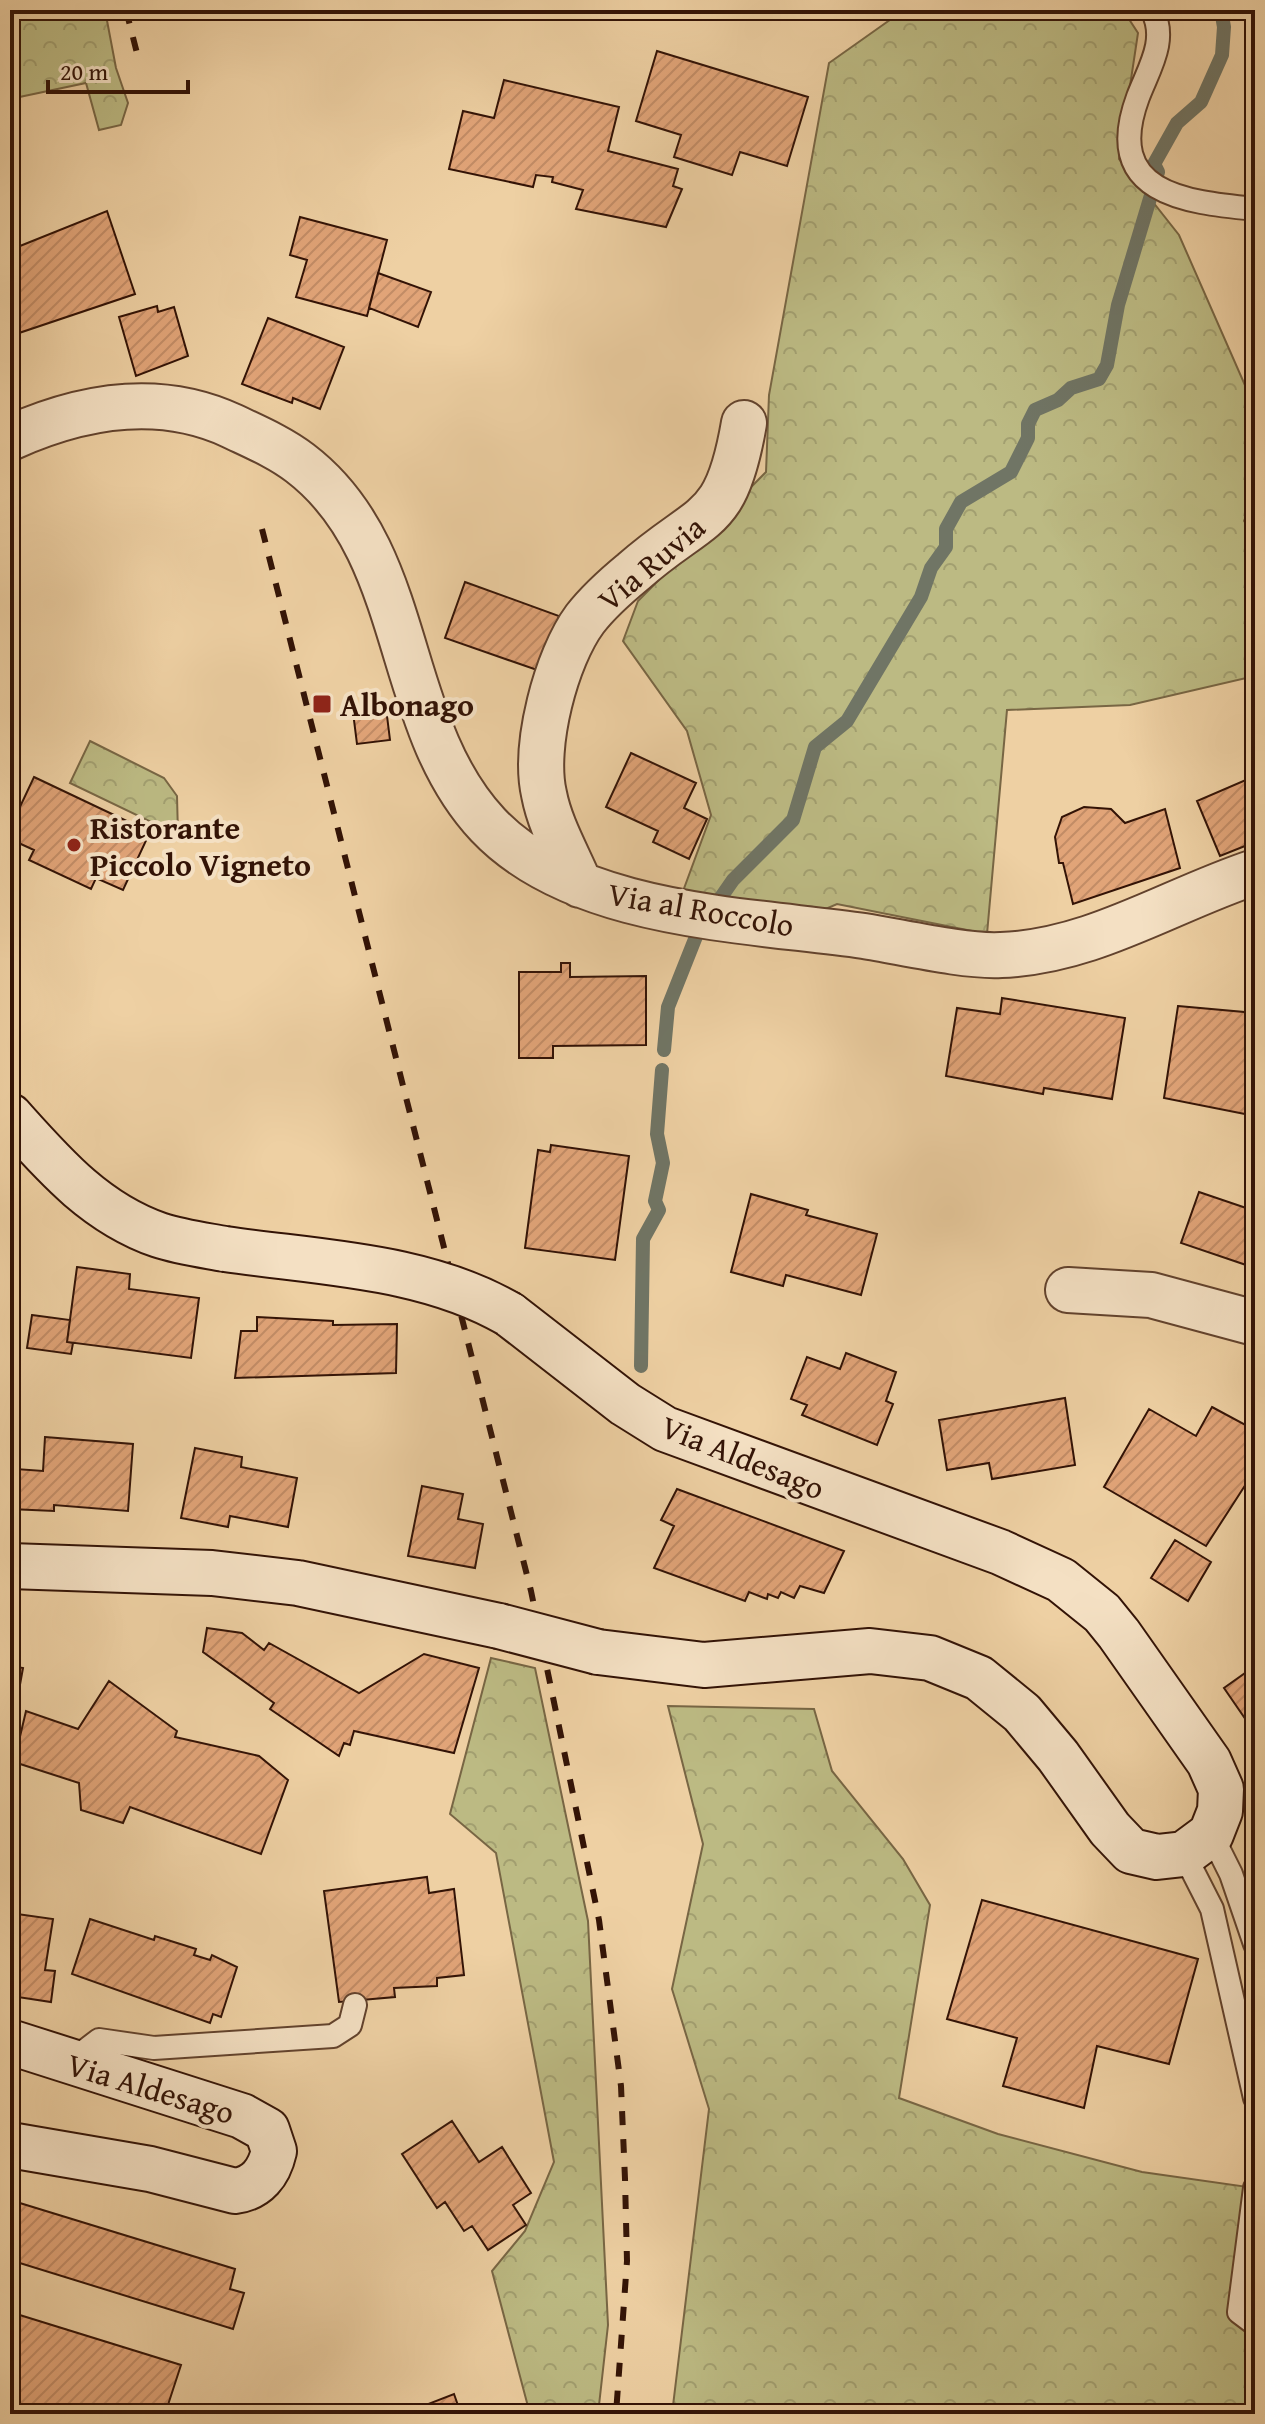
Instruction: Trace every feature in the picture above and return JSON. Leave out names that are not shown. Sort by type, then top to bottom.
[{"type":"street","name":"Via al Roccolo","points":[[10,438],[72,414],[113,406],[148,405],[186,410],[223,422],[299,462],[346,510],[376,562],[436,744],[461,791],[488,825],[515,849],[547,870],[580,885],[679,911],[999,956],[1090,940],[1255,872]]},
{"type":"street","name":"Via Ruvia","points":[[580,885],[547,810],[543,790],[542,747],[558,673],[584,620],[607,595],[636,569],[704,521],[717,506],[736,467],[744,423]]},
{"type":"street","name":"Via Aldesago","points":[[10,1116],[78,1189],[101,1205],[157,1234],[225,1249],[424,1277],[476,1295],[509,1314],[625,1404],[665,1429],[1038,1567],[1082,1595],[1119,1634],[1209,1762],[1217,1777],[1221,1801],[1197,1844]]},
{"type":"street","points":[[1068,1290],[1151,1295],[1255,1323]]},
{"type":"street","points":[[10,1566],[212,1573],[298,1583],[499,1626],[598,1652],[704,1665],[870,1651],[930,1658],[979,1678],[1022,1713],[1119,1841],[1131,1851],[1157,1857],[1197,1844]]},
{"type":"street","name":"Via Aldesago","points":[[10,2042],[257,2123],[272,2140],[274,2151],[268,2170],[253,2186],[235,2191],[150,2169],[10,2145]]},
{"type":"lane","points":[[1152,10],[1158,21],[1157,52],[1136,100],[1131,141],[1141,174],[1157,190],[1186,200],[1255,209]]},
{"type":"lane","points":[[1197,1844],[1231,1874],[1255,1944]]},
{"type":"lane","points":[[1197,1844],[1255,2098]]},
{"type":"lane","points":[[69,2063],[92,2042],[99,2040],[154,2048],[333,2036],[350,2025],[355,2005]]},
{"type":"lane","points":[[1255,2188],[1239,2312],[1255,2324]]},
{"type":"green space","points":[[10,10],[105,10],[116,68],[128,103],[121,125],[99,130],[86,83],[10,99]]},
{"type":"green space","points":[[904,10],[1123,10],[1138,33],[1119,159],[1179,235],[1255,408],[1255,497],[1244,521],[1255,537],[1255,676],[1130,705],[1007,710],[987,934],[837,904],[814,914],[682,894],[711,815],[687,731],[623,641],[638,601],[766,472],[769,395],[829,63]]},
{"type":"green space","points":[[90,741],[164,778],[177,796],[178,835],[70,783]]},
{"type":"green space","points":[[491,1658],[535,1668],[588,1921],[608,2325],[598,2414],[530,2414],[492,2271],[525,2231],[554,2162],[496,1853],[450,1814]]},
{"type":"green space","points":[[668,1706],[814,1709],[832,1771],[903,1859],[930,1905],[899,2098],[998,2134],[1142,2172],[1255,2188],[1255,2414],[672,2414],[709,2109],[672,1989],[703,1844]]},
{"type":"building","points":[[657,51],[808,97],[787,166],[740,152],[732,175],[674,157],[681,135],[636,121]]},
{"type":"building","points":[[504,80],[619,107],[608,151],[678,169],[673,186],[682,189],[666,227],[576,209],[583,190],[552,182],[553,177],[536,175],[533,187],[449,169],[463,111],[494,118]]},
{"type":"building","points":[[107,211],[135,294],[10,336],[10,250]]},
{"type":"building","points":[[300,217],[387,240],[367,316],[296,297],[307,260],[290,255]]},
{"type":"building","points":[[378,273],[431,292],[418,327],[369,308]]},
{"type":"building","points":[[157,306],[158,312],[174,307],[188,356],[136,376],[119,317]]},
{"type":"building","points":[[268,318],[344,347],[320,409],[293,398],[292,403],[242,384]]},
{"type":"building","points":[[465,582],[559,616],[540,671],[445,638]]},
{"type":"building","points":[[386,708],[390,740],[357,744],[353,712]]},
{"type":"building","points":[[631,753],[696,783],[684,808],[707,819],[689,859],[653,842],[658,831],[606,807]]},
{"type":"building","points":[[1255,776],[1255,842],[1220,856],[1197,801]]},
{"type":"building","points":[[34,777],[150,832],[123,890],[96,878],[91,889],[29,860],[34,850],[10,839],[10,828]]},
{"type":"building","points":[[1084,807],[1111,809],[1125,823],[1165,809],[1180,868],[1073,904],[1063,863],[1059,863],[1055,837],[1062,817]]},
{"type":"building","points":[[561,963],[570,963],[570,977],[646,976],[646,1045],[553,1046],[553,1058],[519,1058],[519,972],[561,972]]},
{"type":"building","points":[[1002,998],[1125,1018],[1112,1099],[1044,1088],[1043,1094],[946,1076],[957,1008],[1000,1014]]},
{"type":"building","points":[[1178,1006],[1255,1013],[1255,1116],[1164,1098]]},
{"type":"building","points":[[551,1145],[629,1156],[615,1260],[525,1248],[538,1150],[550,1152]]},
{"type":"building","points":[[1199,1192],[1255,1211],[1255,1268],[1181,1243]]},
{"type":"building","points":[[751,1194],[808,1210],[806,1215],[877,1234],[861,1295],[786,1275],[783,1286],[731,1272]]},
{"type":"building","points":[[77,1267],[130,1274],[129,1289],[199,1298],[191,1358],[67,1342]]},
{"type":"building","points":[[32,1315],[70,1320],[67,1342],[73,1343],[71,1354],[27,1348]]},
{"type":"building","points":[[257,1317],[333,1321],[333,1325],[397,1324],[396,1373],[235,1378],[241,1331],[257,1331]]},
{"type":"building","points":[[846,1353],[896,1372],[886,1401],[893,1404],[877,1445],[802,1415],[807,1405],[791,1399],[807,1357],[840,1369]]},
{"type":"building","points":[[1065,1398],[1075,1465],[992,1479],[989,1463],[947,1470],[939,1420]]},
{"type":"building","points":[[1212,1407],[1255,1430],[1255,1470],[1206,1546],[1104,1487],[1149,1409],[1196,1436]]},
{"type":"building","points":[[45,1437],[133,1444],[128,1511],[54,1505],[54,1511],[10,1509],[16,1469],[43,1471]]},
{"type":"building","points":[[195,1448],[242,1457],[241,1467],[297,1478],[288,1527],[230,1516],[228,1527],[181,1518]]},
{"type":"building","points":[[422,1486],[463,1494],[458,1519],[483,1524],[475,1568],[408,1556]]},
{"type":"building","points":[[677,1489],[844,1551],[824,1593],[800,1586],[794,1598],[781,1592],[778,1598],[768,1594],[767,1599],[749,1592],[745,1601],[654,1568],[674,1526],[661,1520]]},
{"type":"building","points":[[1175,1540],[1211,1562],[1188,1601],[1151,1578]]},
{"type":"building","points":[[207,1628],[242,1633],[264,1650],[269,1643],[359,1693],[424,1654],[479,1668],[454,1753],[354,1731],[350,1745],[344,1743],[339,1756],[270,1709],[274,1703],[203,1652]]},
{"type":"building","points":[[10,1658],[18,1659],[17,1667],[23,1668],[11,1734]]},
{"type":"building","points":[[1248,1671],[1255,1681],[1255,1733],[1224,1688]]},
{"type":"building","points":[[109,1681],[177,1731],[175,1737],[259,1756],[288,1780],[261,1854],[130,1807],[123,1823],[81,1810],[79,1783],[14,1762],[26,1711],[78,1729]]},
{"type":"building","points":[[427,1877],[429,1893],[454,1889],[464,1975],[437,1978],[437,1986],[394,1988],[395,1997],[339,2002],[324,1891]]},
{"type":"building","points":[[982,1900],[1198,1959],[1169,2064],[1097,2046],[1084,2108],[1003,2086],[1017,2038],[947,2019]]},
{"type":"building","points":[[10,1913],[53,1919],[45,1970],[55,1971],[51,2002],[11,1996],[14,1977],[10,1977]]},
{"type":"building","points":[[90,1919],[154,1940],[155,1936],[196,1949],[194,1955],[210,1960],[212,1955],[237,1967],[221,2017],[213,2014],[210,2023],[72,1974]]},
{"type":"building","points":[[452,2121],[479,2162],[502,2147],[531,2193],[513,2205],[526,2225],[488,2250],[472,2226],[464,2231],[445,2202],[437,2208],[402,2154]]},
{"type":"building","points":[[10,2200],[235,2269],[230,2289],[244,2293],[233,2329],[10,2260]]},
{"type":"building","points":[[10,2312],[181,2365],[165,2414],[10,2414]]},
{"type":"building","points":[[454,2394],[461,2414],[426,2414],[423,2406]]},
{"type":"waterway","points":[[664,1050],[668,1007],[699,929],[733,880],[793,820],[815,747],[847,721],[921,597],[931,568],[946,547],[946,529],[961,502],[1011,472],[1028,438],[1028,424],[1035,410],[1058,400],[1071,388],[1099,379],[1107,365],[1118,305],[1158,172],[1154,164],[1177,123],[1201,102],[1222,55],[1224,27],[1221,10]]},
{"type":"waterway","points":[[641,1366],[643,1239],[659,1210],[655,1201],[663,1163],[657,1134],[662,1070]]},
{"type":"railway","points":[[126,10],[139,61]]},
{"type":"railway","points":[[262,529],[531,1591],[599,1920],[621,2086],[625,2179],[627,2261],[616,2414]]},
{"type":"place","name":"Albonago","points":[[322,704]]},
{"type":"place","name":"Ristorante Piccolo Vigneto","points":[[74,845]]}]
